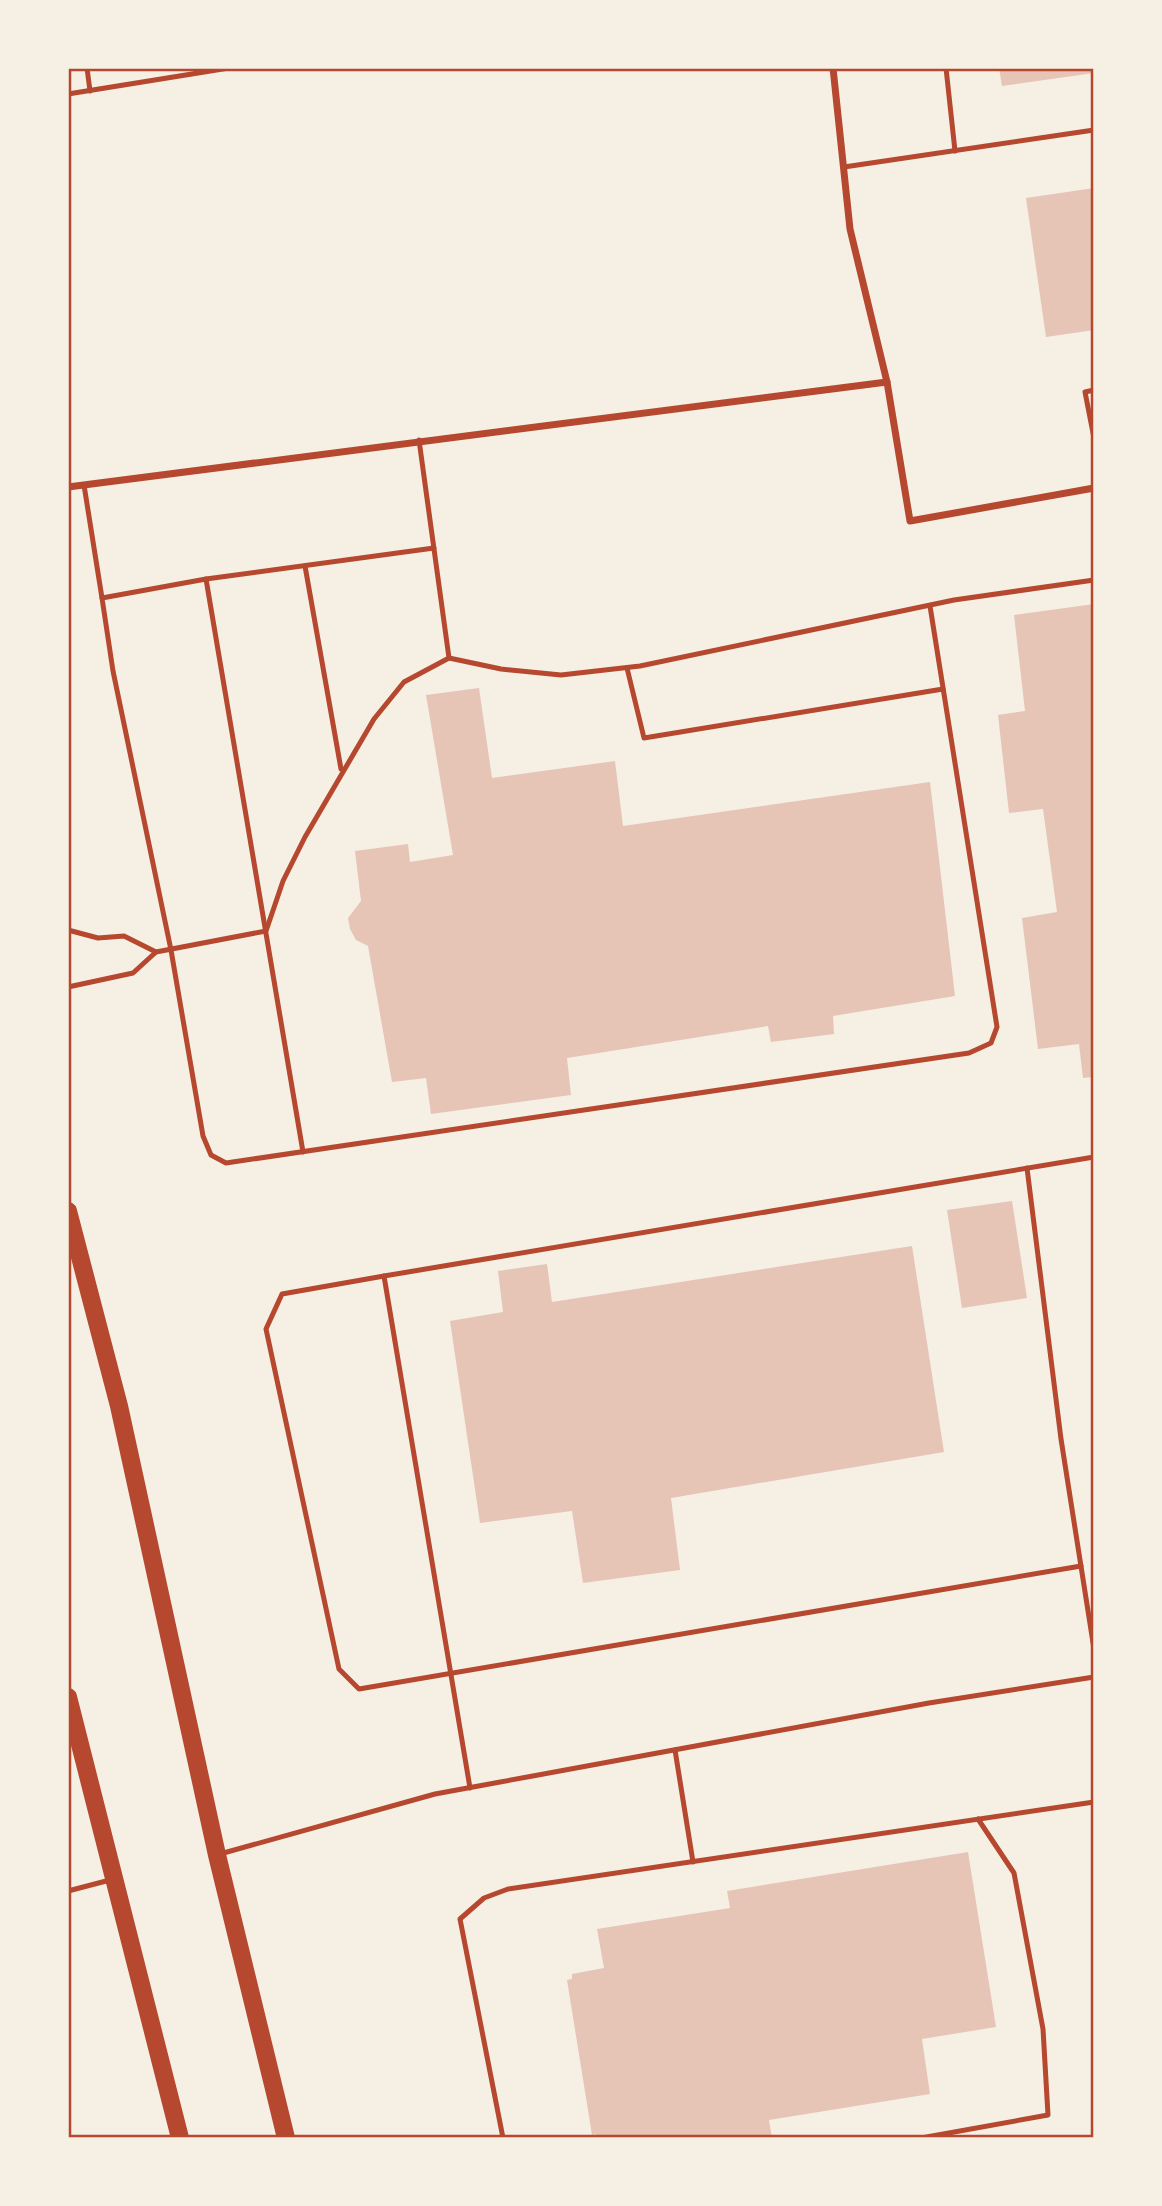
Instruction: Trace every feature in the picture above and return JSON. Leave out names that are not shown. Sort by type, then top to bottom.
[{"type":"main road","points":[[68,1212],[119,1406],[217,1855],[286,2138]]},
{"type":"main road","points":[[68,1697],[180,2138]]},
{"type":"street","points":[[833,68],[850,229],[887,382],[910,521],[1094,488]]},
{"type":"street","points":[[68,487],[887,382]]},
{"type":"lane","points":[[87,68],[90,91]]},
{"type":"lane","points":[[68,94],[229,68]]},
{"type":"lane","points":[[946,68],[955,150]]},
{"type":"lane","points":[[844,167],[1094,130]]},
{"type":"lane","points":[[1094,390],[1085,392],[1094,438]]},
{"type":"lane","points":[[419,440],[449,658]]},
{"type":"lane","points":[[84,485],[113,671],[171,950],[203,1136],[211,1155],[226,1163],[969,1053],[991,1043],[996,1027],[930,606]]},
{"type":"lane","points":[[102,598],[206,579],[434,548]]},
{"type":"lane","points":[[305,566],[341,771]]},
{"type":"lane","points":[[206,579],[303,1152]]},
{"type":"lane","points":[[266,931],[283,881],[341,771],[373,719],[404,682],[449,658],[501,670],[561,675],[627,667],[930,606],[1094,580]]},
{"type":"lane","points":[[627,667],[644,738],[943,690]]},
{"type":"lane","points":[[68,930],[98,938],[124,936],[156,952]]},
{"type":"lane","points":[[68,987],[132,973],[156,952],[266,931]]},
{"type":"lane","points":[[1081,1566],[359,1689],[339,1669],[266,1329],[282,1294],[1094,1157]]},
{"type":"lane","points":[[1027,1168],[1060,1439],[1094,1648]]},
{"type":"lane","points":[[384,1276],[470,1787]]},
{"type":"lane","points":[[217,1855],[435,1794],[929,1703],[1094,1676]]},
{"type":"lane","points":[[676,1750],[693,1862]]},
{"type":"lane","points":[[503,2138],[460,1919],[484,1899],[508,1889],[1094,1802]]},
{"type":"lane","points":[[921,2138],[1048,2115],[1042,2029],[1014,1873],[978,1819]]},
{"type":"lane","points":[[68,1891],[113,1880]]},
{"type":"building","points":[[999,68],[1094,68],[1094,73],[1002,86]]},
{"type":"building","points":[[1094,188],[1094,330],[1046,337],[1026,198]]},
{"type":"building","points":[[1094,604],[1094,1077],[1083,1078],[1079,1044],[1038,1049],[1022,918],[1057,912],[1043,809],[1009,813],[998,715],[1025,711],[1014,615]]},
{"type":"building","points":[[479,688],[492,778],[615,761],[623,826],[930,782],[955,996],[833,1016],[834,1034],[771,1042],[768,1026],[567,1058],[571,1095],[431,1114],[426,1078],[392,1082],[368,946],[356,940],[348,918],[361,901],[355,851],[408,844],[410,862],[453,855],[426,695]]},
{"type":"building","points":[[1012,1201],[1027,1298],[962,1308],[947,1210]]},
{"type":"building","points":[[912,1246],[944,1452],[671,1498],[680,1570],[583,1583],[572,1511],[480,1523],[450,1321],[503,1312],[498,1271],[547,1264],[552,1302]]},
{"type":"building","points":[[968,1852],[996,2027],[922,2039],[930,2094],[769,2120],[772,2138],[630,2138],[630,2135],[596,2138],[596,2134],[592,2135],[567,1980],[572,1979],[572,1974],[604,1968],[597,1929],[730,1908],[727,1891]]}]
